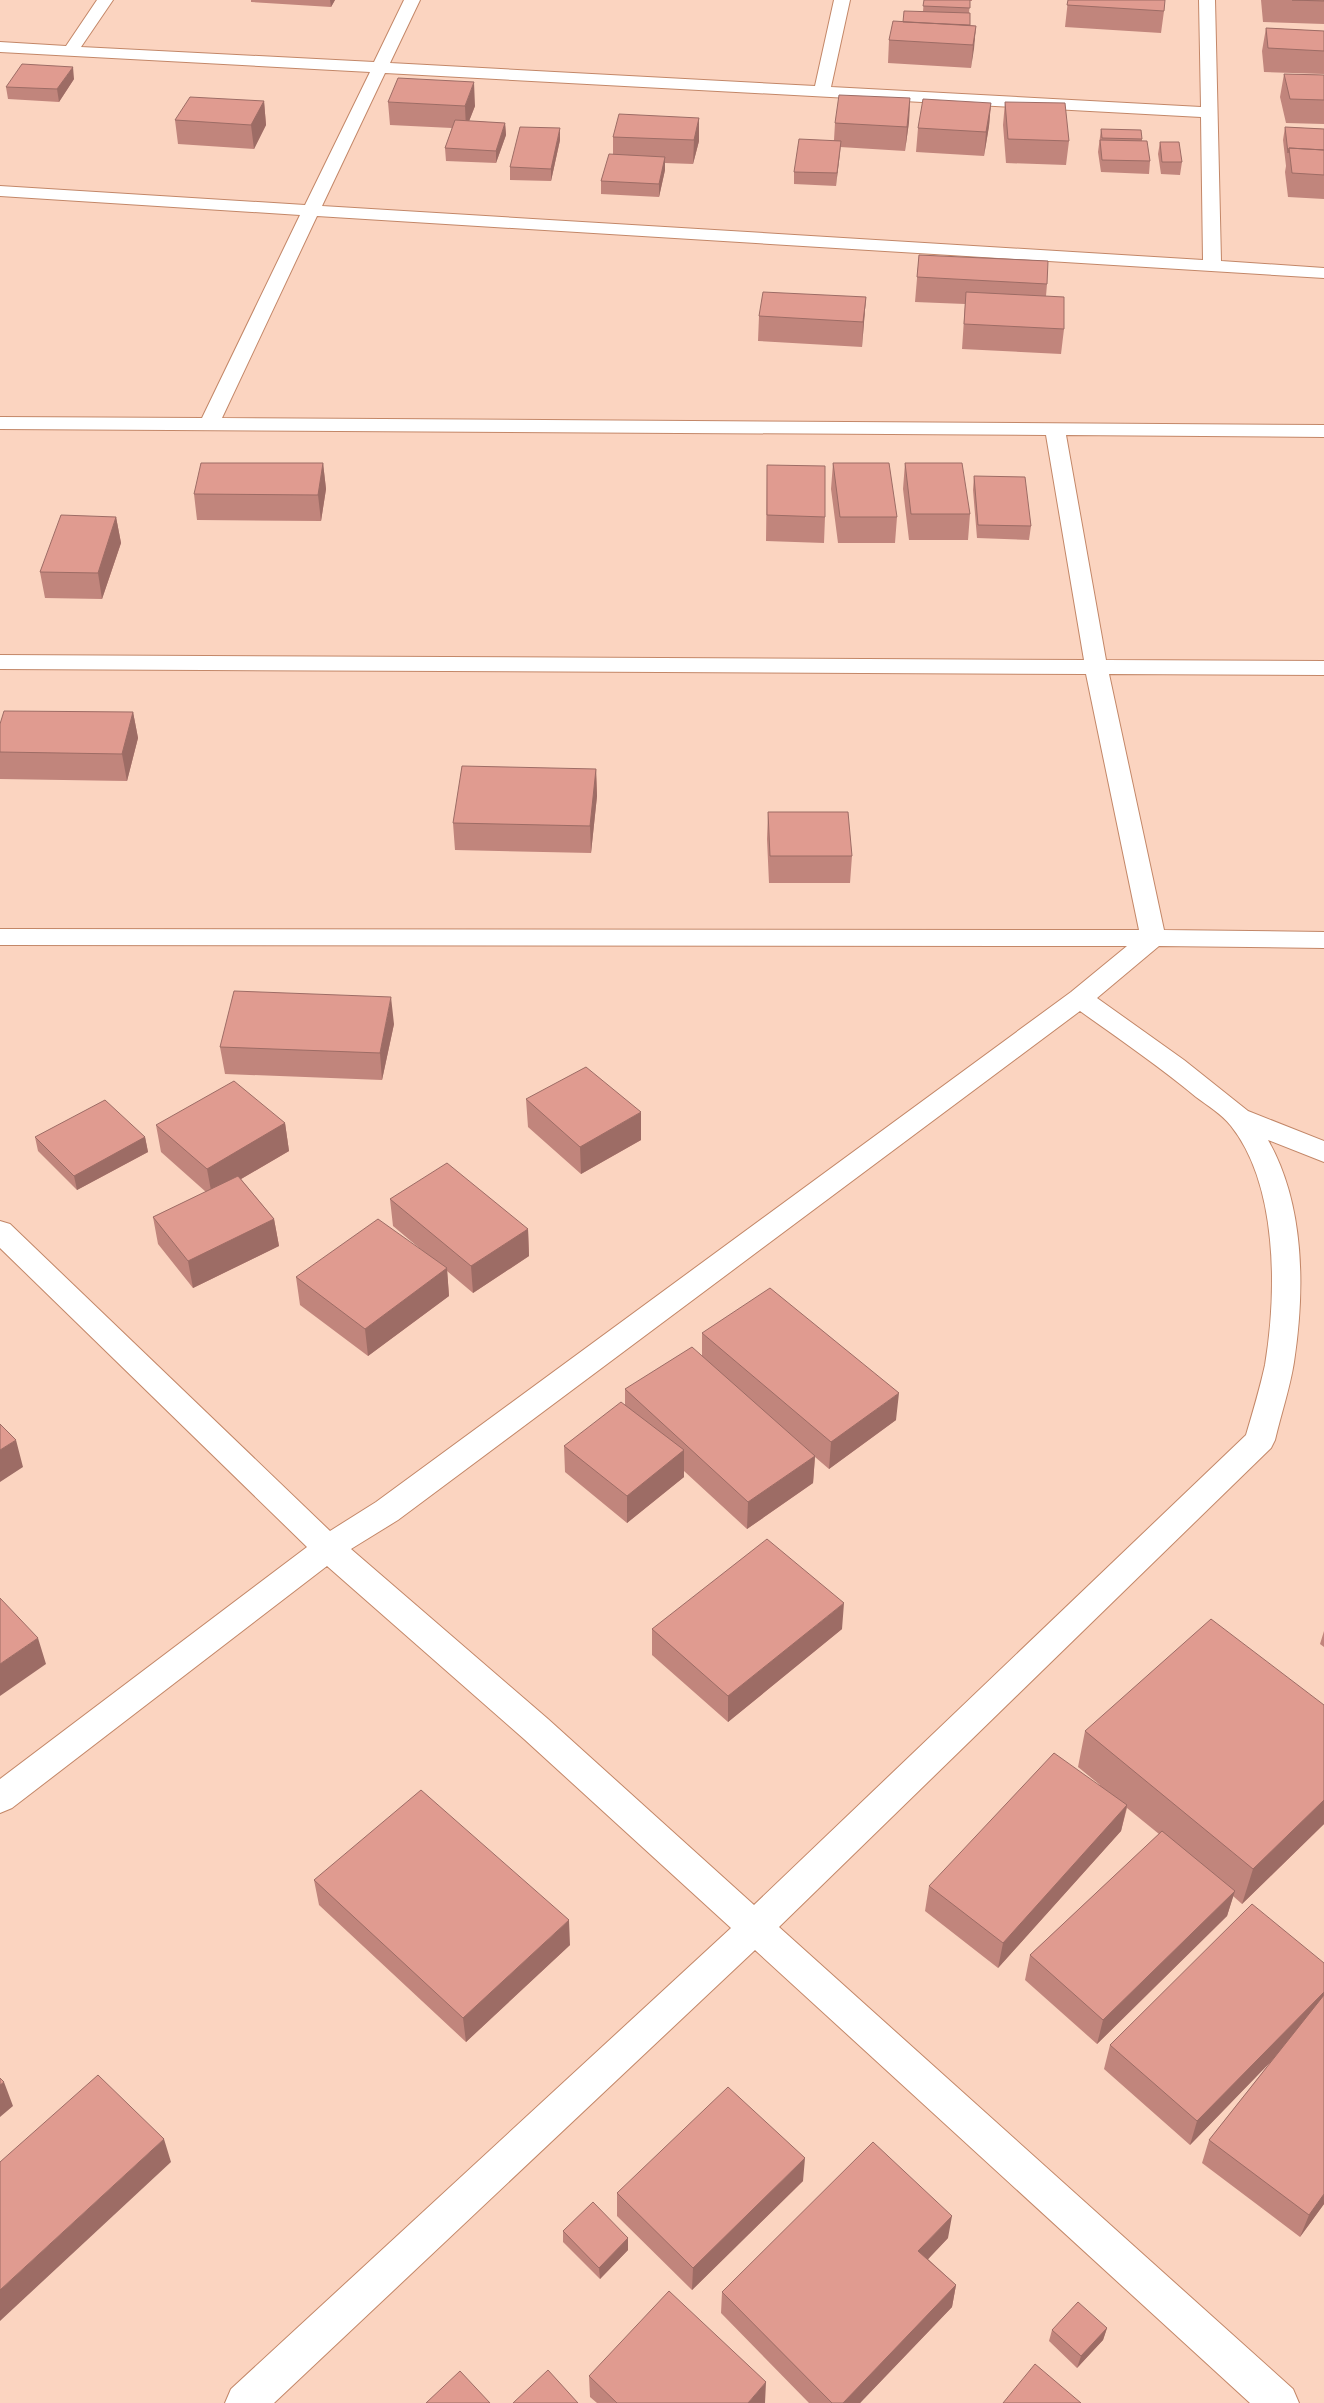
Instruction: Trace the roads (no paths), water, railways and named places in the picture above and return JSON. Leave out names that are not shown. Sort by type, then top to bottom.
[{"type":"street","points":[[70,50],[105,0]]},
{"type":"street","points":[[209,424],[412,0]]},
{"type":"street","points":[[822,91],[842,0]]},
{"type":"street","points":[[1207,0],[1212,266]]},
{"type":"street","points":[[0,46],[1209,112]]},
{"type":"street","points":[[0,191],[1324,273]]},
{"type":"street","points":[[0,422],[1324,430]]},
{"type":"street","points":[[1055,429],[1096,667],[1153,938]]},
{"type":"street","points":[[0,662],[1324,668]]},
{"type":"street","points":[[0,938],[1153,938],[1324,940]]},
{"type":"street","points":[[0,1798],[328,1548],[387,1511],[1080,998],[1153,938]]},
{"type":"street","points":[[246,2403],[755,1926],[1260,1440],[1281,1352],[1285,1260],[1281,1215],[1268,1170],[1256,1143],[1239,1118],[1179,1068],[1080,998]]},
{"type":"street","points":[[1239,1118],[1324,1152]]},
{"type":"street","points":[[0,1231],[328,1548],[536,1729],[1279,2403]]}]
